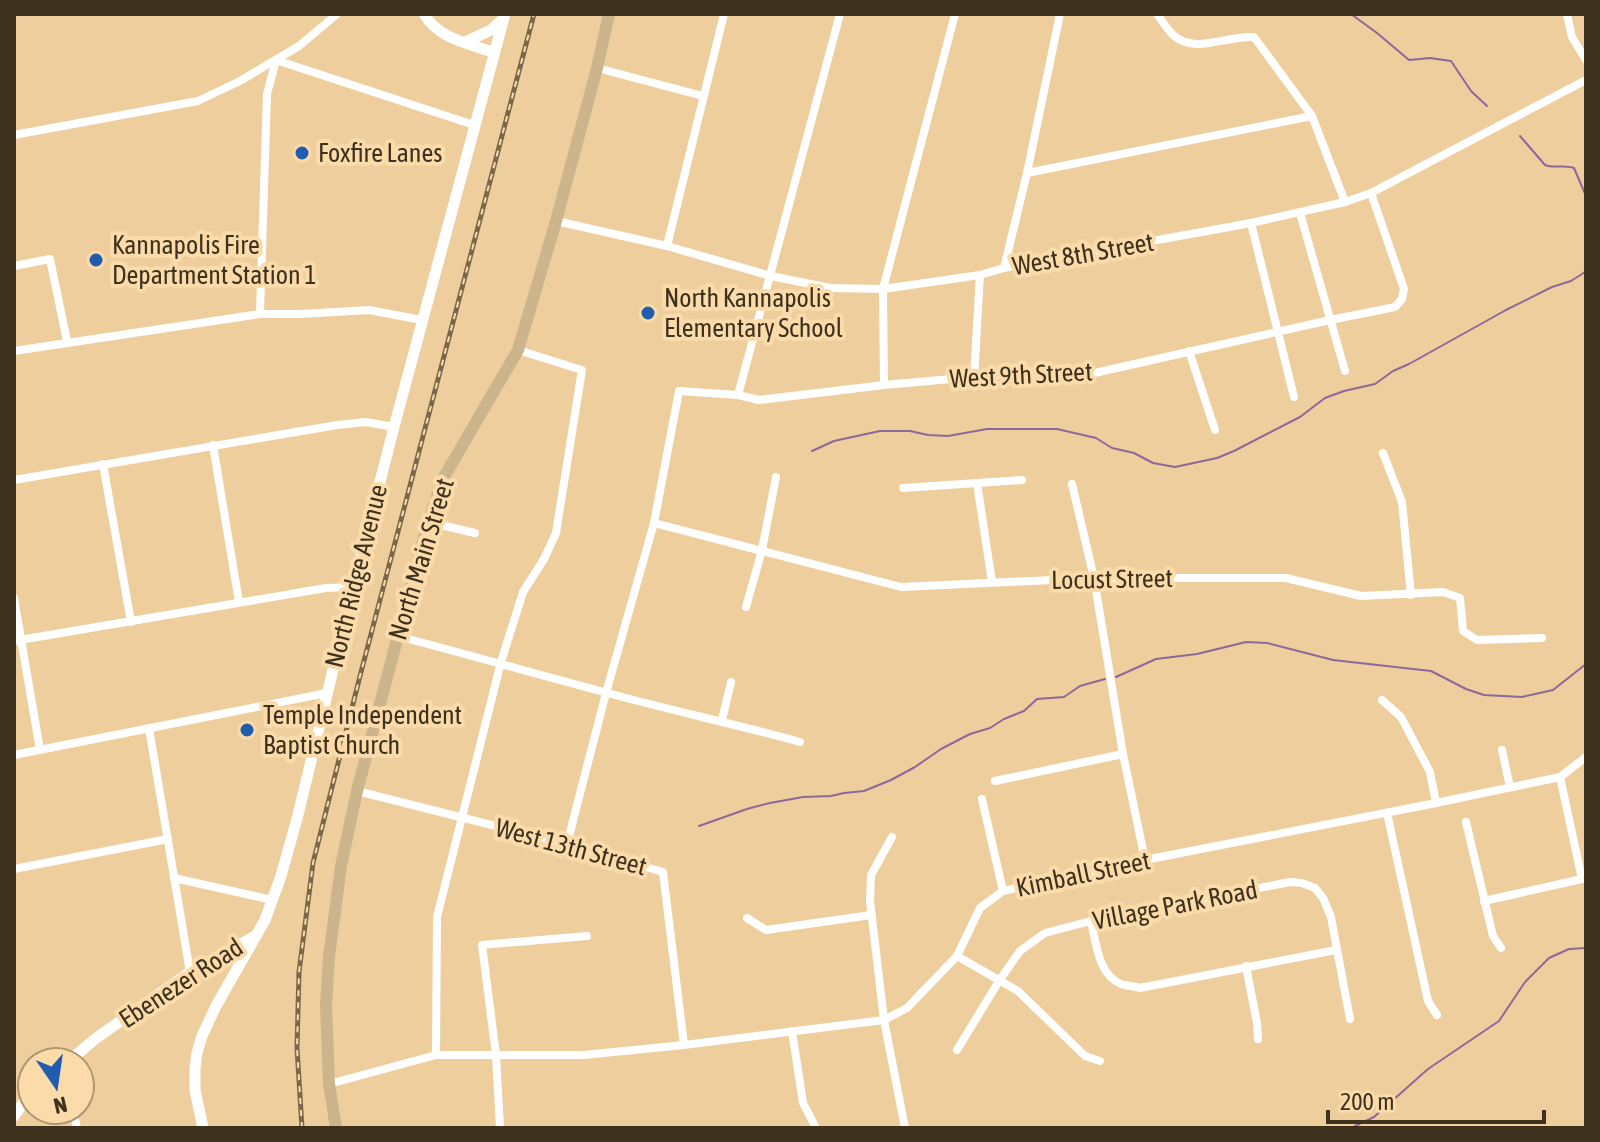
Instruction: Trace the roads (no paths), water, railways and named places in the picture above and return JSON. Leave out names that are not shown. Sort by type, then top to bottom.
[{"type":"main road","name":"North Main Street","points":[[336,1128],[329,1084],[326,1005],[341,866],[357,791],[428,522],[444,477],[518,350],[556,221],[609,14]]},
{"type":"street","points":[[14,135],[198,101],[240,81],[299,46],[337,14]]},
{"type":"street","points":[[424,14],[430,24],[445,36],[493,52]]},
{"type":"street","points":[[667,246],[724,14]]},
{"type":"street","points":[[738,395],[840,14]]},
{"type":"street","points":[[884,385],[883,289],[955,14]]},
{"type":"street","points":[[1004,268],[1060,14]]},
{"type":"street","points":[[1157,14],[1171,34],[1193,45],[1254,37],[1312,116],[1345,202]]},
{"type":"street","points":[[1567,14],[1572,37],[1586,60]]},
{"type":"street","points":[[465,42],[491,30],[504,16]]},
{"type":"street","name":"North Ridge Avenue","points":[[203,1128],[195,1090],[197,1053],[216,1006],[265,920],[298,815],[394,427],[504,16]]},
{"type":"street","points":[[276,60],[474,125]]},
{"type":"street","points":[[260,314],[267,94],[276,60]]},
{"type":"street","points":[[597,68],[703,96]]},
{"type":"street","name":"West 8th Street","points":[[556,221],[667,246],[771,276],[830,288],[883,289],[980,275],[1345,202],[1371,193],[1586,80]]},
{"type":"street","points":[[1027,173],[1312,116]]},
{"type":"street","name":"West 9th Street","points":[[654,523],[679,391],[738,395],[759,400],[1028,372],[1090,374],[1395,307],[1402,299],[1404,289],[1371,193]]},
{"type":"street","points":[[1300,213],[1345,371]]},
{"type":"street","points":[[1251,223],[1294,397]]},
{"type":"street","points":[[14,266],[50,259],[67,341]]},
{"type":"street","points":[[974,377],[980,275]]},
{"type":"street","points":[[14,351],[260,314],[369,310],[422,320]]},
{"type":"street","points":[[436,1055],[437,917],[501,662],[523,592],[556,533],[582,370],[518,350]]},
{"type":"street","points":[[1189,351],[1215,430]]},
{"type":"street","points":[[14,480],[337,425],[366,422],[394,427]]},
{"type":"street","points":[[213,445],[239,602]]},
{"type":"street","points":[[1383,453],[1402,502],[1411,595]]},
{"type":"street","points":[[103,464],[131,622]]},
{"type":"street","points":[[746,607],[762,550],[776,477]]},
{"type":"street","points":[[903,488],[1022,480]]},
{"type":"street","points":[[977,483],[992,582]]},
{"type":"street","points":[[1072,484],[1094,578],[1123,754],[1145,860]]},
{"type":"street","points":[[428,522],[475,533]]},
{"type":"street","points":[[567,844],[654,523]]},
{"type":"street","name":"Locust Street","points":[[654,523],[901,587],[1094,578],[1286,578],[1361,596],[1443,592],[1460,598],[1463,631],[1477,640],[1542,638]]},
{"type":"street","points":[[18,641],[239,602],[326,588],[353,587]]},
{"type":"street","points":[[14,598],[18,641],[40,750]]},
{"type":"street","points":[[397,636],[800,742]]},
{"type":"street","points":[[722,720],[731,682]]},
{"type":"street","points":[[14,755],[327,693]]},
{"type":"street","points":[[1382,700],[1401,717],[1430,772],[1436,803]]},
{"type":"street","points":[[149,728],[190,972]]},
{"type":"street","points":[[1502,750],[1510,787]]},
{"type":"street","points":[[995,781],[1123,754]]},
{"type":"street","points":[[1484,901],[1582,879],[1560,777],[1586,757]]},
{"type":"street","name":"Kimball Street","points":[[329,1084],[436,1055],[584,1055],[884,1020],[907,1008],[957,956],[980,908],[1003,891],[1560,777]]},
{"type":"street","name":"West 13th Street","points":[[357,791],[567,844],[663,872],[684,1045]]},
{"type":"street","points":[[982,799],[1003,891]]},
{"type":"street","points":[[1387,813],[1428,1001],[1437,1015]]},
{"type":"street","points":[[1466,822],[1493,936],[1501,948]]},
{"type":"street","points":[[892,837],[871,875],[871,915],[884,1020],[905,1128]]},
{"type":"street","points":[[14,869],[168,839]]},
{"type":"street","points":[[1575,843],[1586,841]]},
{"type":"street","points":[[174,878],[272,900]]},
{"type":"street","name":"Village Park Road","points":[[957,1050],[1020,951],[1045,933],[1290,882],[1315,888],[1323,898],[1331,917],[1350,1019]]},
{"type":"street","points":[[747,918],[766,930],[871,915]]},
{"type":"street","points":[[1091,921],[1101,964],[1107,973],[1119,984],[1140,988],[1336,950]]},
{"type":"street","name":"Ebenezer Road","points":[[87,1046],[190,972],[257,934]]},
{"type":"street","points":[[500,1128],[496,1055],[482,945],[587,936]]},
{"type":"street","points":[[957,956],[1018,991],[1085,1056],[1100,1061]]},
{"type":"street","points":[[1246,966],[1258,1039]]},
{"type":"street","points":[[792,1031],[803,1103],[816,1128]]},
{"type":"waterway","points":[[1351,14],[1409,60],[1430,58],[1451,61],[1471,91],[1487,106]]},
{"type":"waterway","points":[[1520,136],[1545,165],[1574,168],[1586,196]]},
{"type":"waterway","points":[[812,451],[834,441],[880,431],[948,436],[987,429],[1057,429],[1096,438],[1112,448],[1134,453],[1153,463],[1175,467],[1217,458],[1300,417],[1325,398],[1375,384],[1393,371],[1506,310],[1585,272]]},
{"type":"waterway","points":[[1116,677],[1156,659],[1197,654],[1246,642],[1267,643],[1333,660],[1431,671],[1484,695],[1522,697],[1553,690],[1586,664]]},
{"type":"waterway","points":[[699,826],[770,803],[864,791],[891,780],[970,734],[1024,711],[1037,699],[1064,697],[1080,686],[1105,679]]},
{"type":"waterway","points":[[1351,1128],[1374,1117],[1428,1069],[1499,1021],[1525,982],[1549,958],[1569,949],[1586,948]]},
{"type":"railway","points":[[302,1128],[297,1048],[299,972],[313,863],[534,14]]},
{"type":"place","name":"Foxfire Lanes","points":[[302,153]]},
{"type":"place","name":"Kannapolis Fire Department Station 1","points":[[96,260]]},
{"type":"place","name":"North Kannapolis Elementary School","points":[[648,313]]},
{"type":"place","name":"Temple Independent Baptist Church","points":[[247,730]]}]
